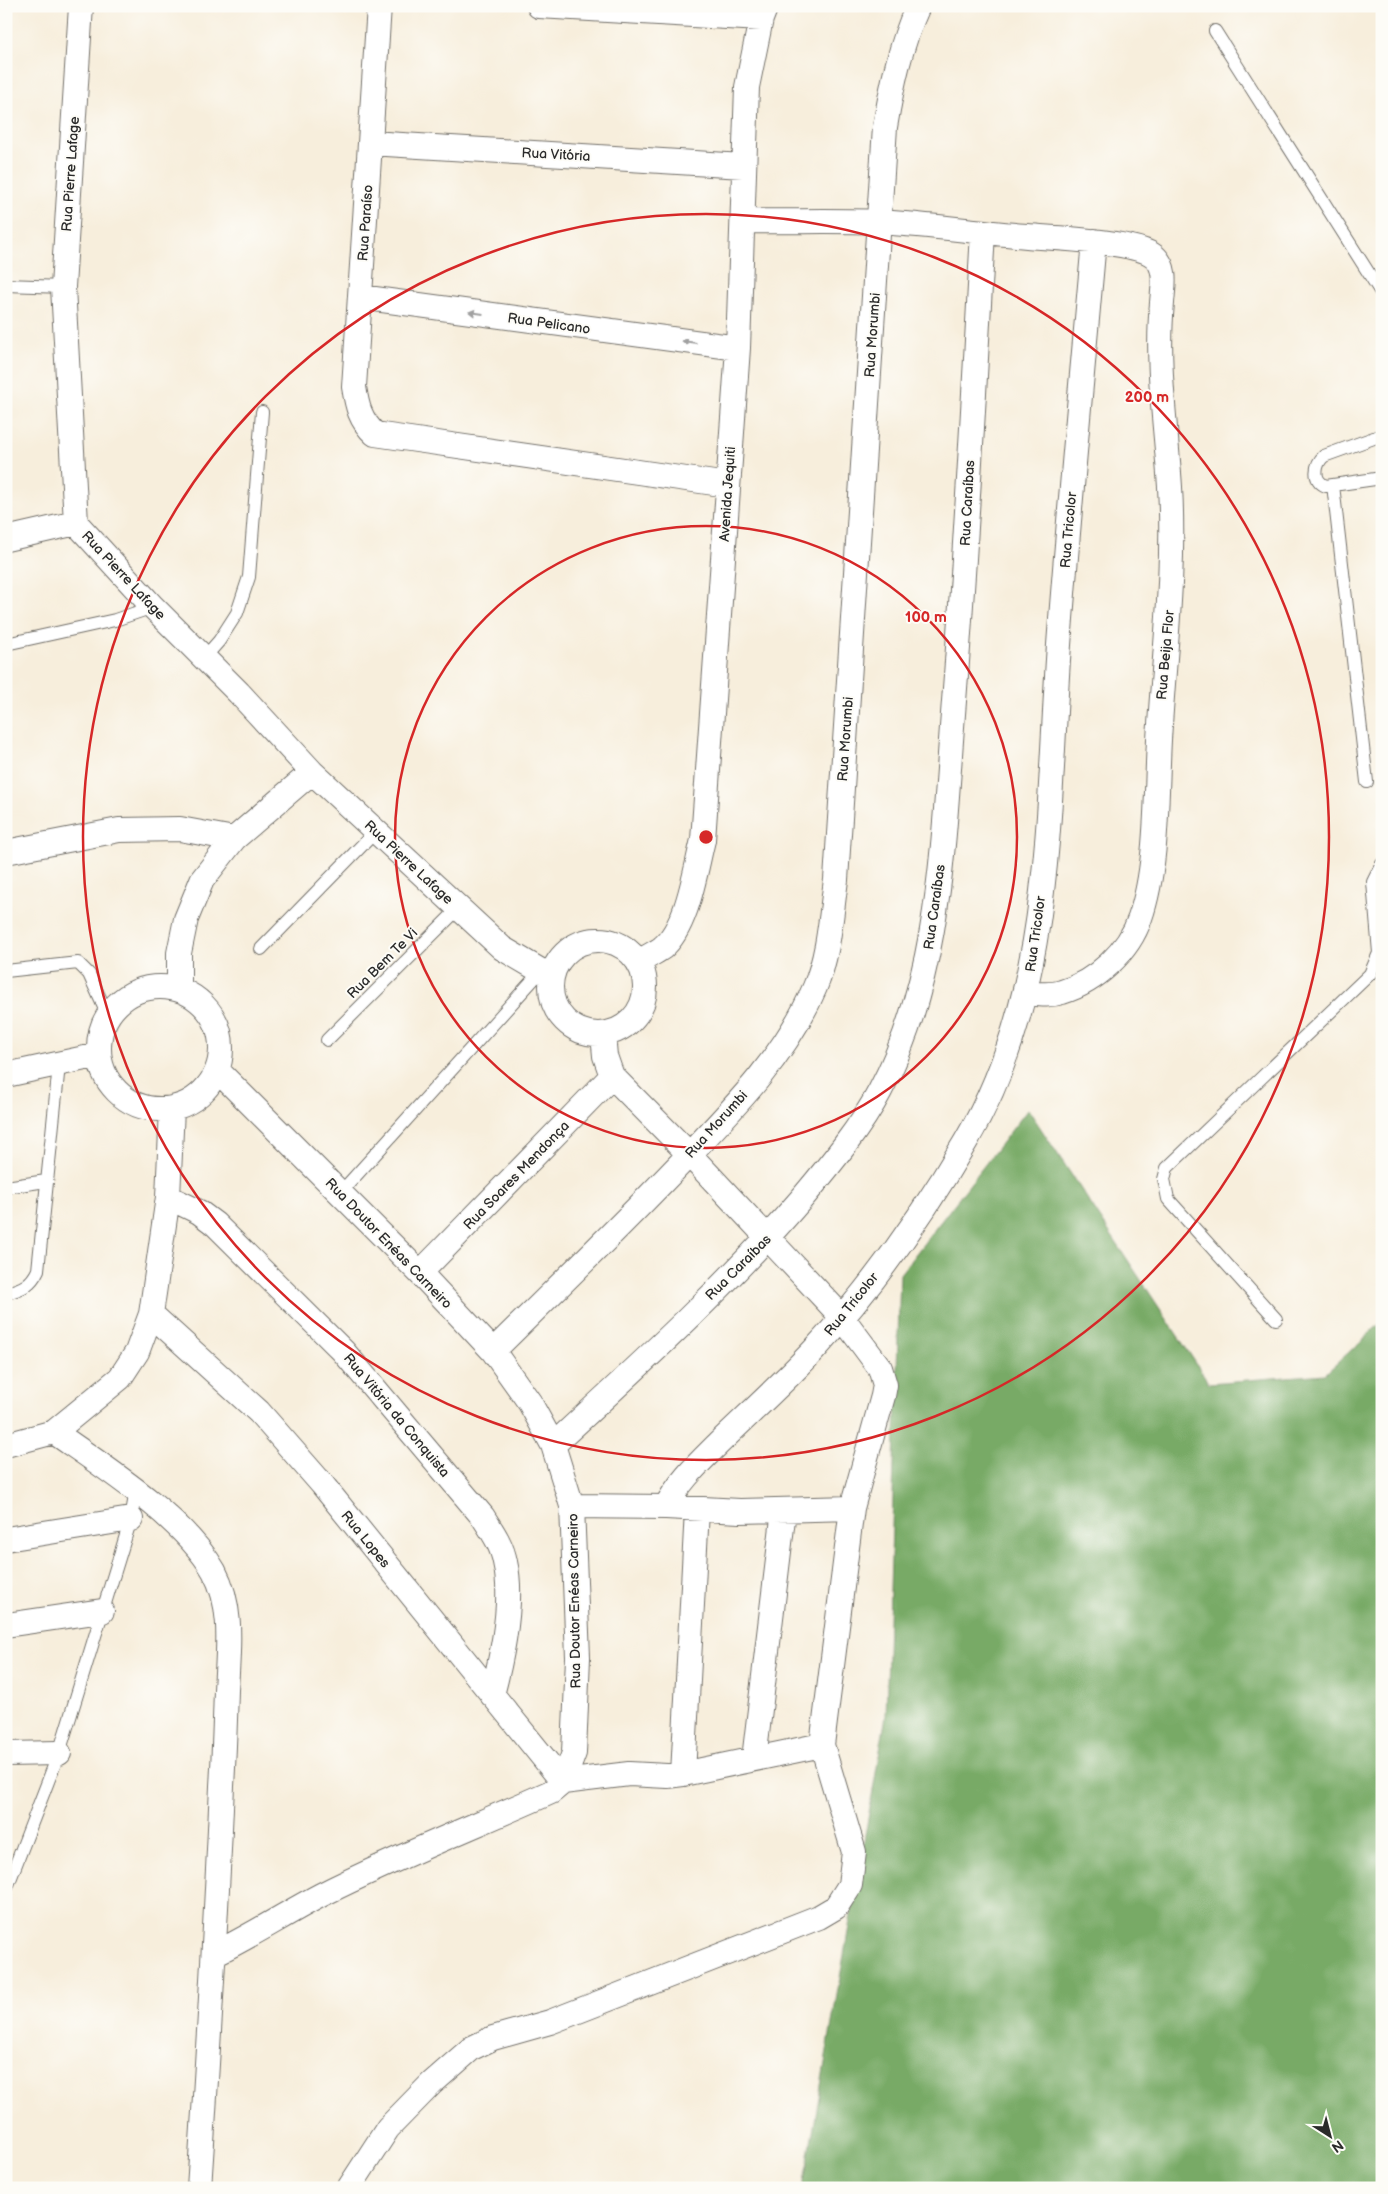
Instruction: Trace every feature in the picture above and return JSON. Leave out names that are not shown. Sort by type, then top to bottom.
[{"type":"street","name":"Rua Pierre Lafage","points":[[81,6],[63,287],[76,523],[153,607],[312,772],[502,948],[547,972]]},
{"type":"street","name":"Rua Paraíso","points":[[379,6],[354,387],[358,410],[365,425],[375,434],[728,485]]},
{"type":"street","points":[[539,6],[763,13]]},
{"type":"street","name":"Rua Morumbi","points":[[493,1351],[603,1244],[689,1154],[764,1070],[792,1031],[815,986],[826,946],[836,880],[885,127],[894,76],[904,40],[918,6]]},
{"type":"street","name":"Avenida Jequiti","points":[[639,962],[662,947],[674,934],[688,901],[702,840],[738,348],[744,221],[743,166],[747,87],[763,13]]},
{"type":"street","name":"Rua Vitória","points":[[370,143],[743,166]]},
{"type":"street","points":[[744,221],[880,222],[1094,241]]},
{"type":"street","name":"Rua Caraíbas","points":[[553,1444],[644,1360],[768,1238],[831,1164],[880,1092],[904,1035],[924,970],[938,894],[958,646],[983,232]]},
{"type":"street","name":"Rua Beija Flor","points":[[1026,993],[1049,995],[1070,989],[1104,968],[1124,948],[1140,919],[1152,864],[1171,588],[1171,506],[1160,390],[1161,312],[1164,279],[1159,262],[1146,251],[1094,241]]},
{"type":"street","name":"Rua Tricolor","points":[[666,1507],[684,1478],[813,1351],[842,1317],[927,1206],[969,1137],[1003,1065],[1026,993],[1037,930],[1052,788],[1054,704],[1094,241]]},
{"type":"street","name":"Rua Pelicano","points":[[360,298],[738,348]]},
{"type":"street","points":[[6,539],[76,523]]},
{"type":"street","points":[[179,989],[179,953],[186,919],[202,880],[234,839],[312,772]]},
{"type":"street","points":[[6,852],[119,830],[180,829],[234,839]]},
{"type":"street","points":[[592,940],[616,942],[629,950],[639,962],[646,992],[641,1007],[631,1020],[618,1030],[603,1034],[587,1033],[572,1027],[560,1017],[553,1003],[547,972],[571,948],[592,940]]},
{"type":"street","points":[[158,986],[179,989],[197,998],[211,1012],[220,1038],[222,1051],[218,1071],[207,1088],[191,1101],[172,1108],[152,1109],[127,1099],[116,1091],[105,1075],[99,1056],[100,1035],[108,1016],[121,1001],[138,991],[158,986]]},
{"type":"street","points":[[349,2188],[388,2128],[432,2083],[472,2048],[493,2038],[550,2022],[819,1917],[836,1907],[850,1885],[854,1852],[822,1745],[852,1508],[886,1385],[880,1368],[842,1317],[689,1154],[612,1076],[605,1056],[603,1034]]},
{"type":"street","points":[[6,1075],[99,1056]]},
{"type":"street","name":"Rua Doutor Enéas Carneiro","points":[[218,1071],[341,1192],[493,1351],[530,1403],[553,1444],[572,1506],[578,1657],[574,1753],[563,1782]]},
{"type":"street","name":"Rua Soares Mendonça","points":[[420,1273],[612,1076]]},
{"type":"street","points":[[6,1445],[54,1432],[120,1378],[137,1352],[151,1314],[168,1197],[172,1108]]},
{"type":"street","name":"Rua Vitória da Conquista","points":[[168,1197],[199,1212],[215,1224],[336,1344],[483,1517],[498,1542],[506,1562],[507,1591],[504,1643],[492,1695]]},
{"type":"street","name":"Rua Lopes","points":[[151,1314],[259,1412],[322,1484],[563,1782]]},
{"type":"street","points":[[54,1432],[136,1490],[190,1539],[214,1571],[226,1600],[229,1628],[214,1954],[199,2188]]},
{"type":"street","points":[[572,1506],[666,1507],[697,1510],[852,1508]]},
{"type":"street","points":[[683,1774],[697,1510]]},
{"type":"street","points":[[754,1759],[784,1510]]},
{"type":"street","points":[[6,1538],[131,1519]]},
{"type":"street","points":[[6,1625],[102,1611]]},
{"type":"street","points":[[214,1954],[262,1930],[320,1896],[418,1849],[551,1792],[563,1782],[629,1774],[667,1776],[683,1774],[822,1745]]},
{"type":"street","points":[[6,1754],[60,1752]]},
{"type":"lane","points":[[1215,31],[1382,294]]},
{"type":"lane","points":[[6,285],[63,287]]},
{"type":"lane","points":[[204,658],[220,641],[237,613],[249,577],[262,412]]},
{"type":"lane","points":[[1382,435],[1324,456],[1318,461],[1316,469],[1319,481],[1326,486],[1382,478]]},
{"type":"lane","points":[[1333,485],[1367,782]]},
{"type":"lane","points":[[6,644],[115,620],[153,607]]},
{"type":"lane","points":[[261,949],[376,832]]},
{"type":"lane","points":[[1276,1319],[1168,1199],[1165,1190],[1165,1174],[1171,1162],[1370,974],[1379,953],[1373,882],[1382,864]]},
{"type":"lane","name":"Rua Bem Te Vi","points":[[327,1040],[459,908]]},
{"type":"lane","points":[[6,971],[78,963],[89,974],[108,1016]]},
{"type":"lane","points":[[341,1192],[547,972]]},
{"type":"lane","points":[[6,1293],[26,1286],[34,1280],[38,1270],[59,1065]]},
{"type":"lane","points":[[6,1187],[46,1181]]},
{"type":"lane","points":[[6,1890],[60,1752],[131,1519],[136,1490]]},
{"type":"green space","points":[[1028,1109],[1209,1383],[1325,1374],[1382,1322],[1382,2188],[803,2188],[886,1716],[900,1274]]}]
